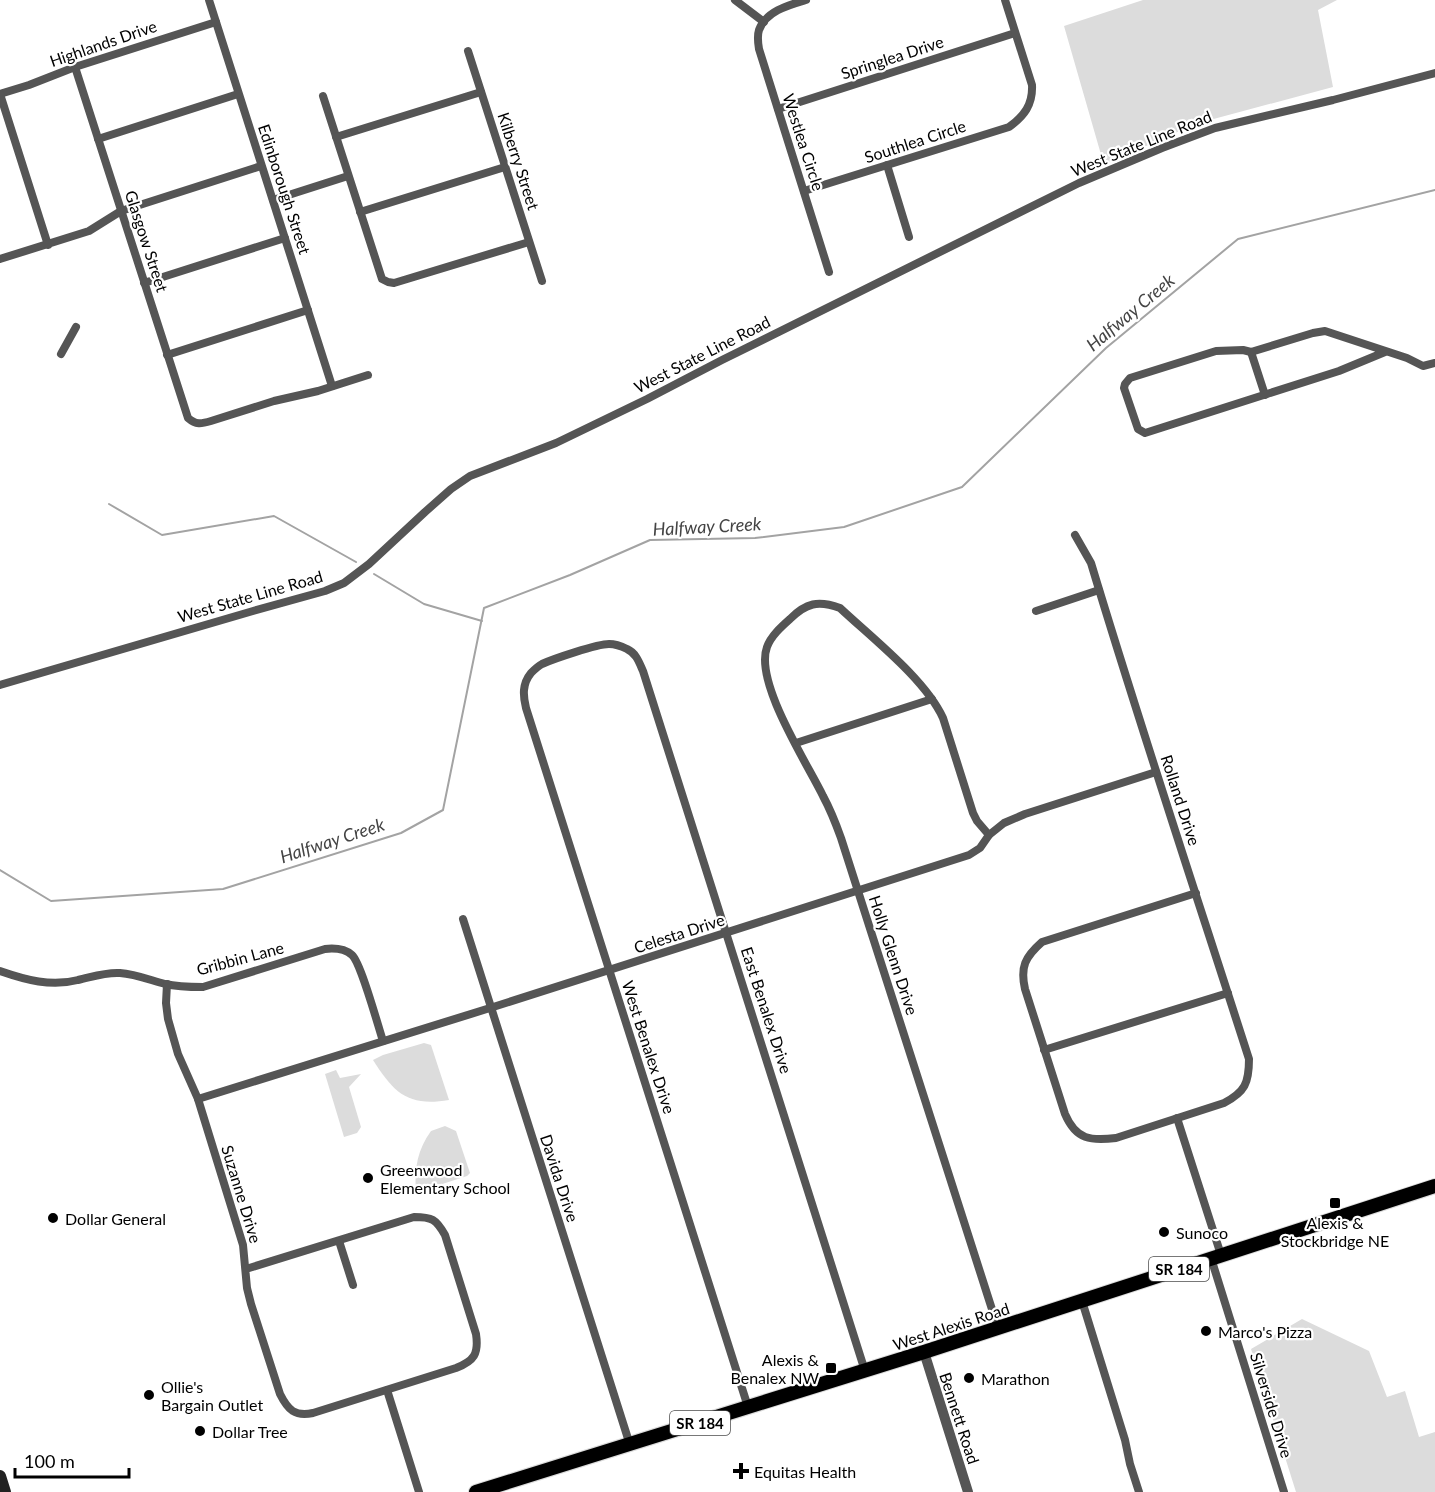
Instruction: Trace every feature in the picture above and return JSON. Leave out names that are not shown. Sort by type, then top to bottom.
[{"type":"main road","name":"West Alexis Road","points":[[476,1492],[865,1371],[1435,1186]]},
{"type":"main road","points":[[0,1476],[5,1492]]},
{"type":"street","name":"Edinborough Street","points":[[208,0],[332,386]]},
{"type":"street","points":[[735,0],[764,22],[777,10],[806,0]]},
{"type":"street","points":[[1005,0],[1016,33]]},
{"type":"street","name":"Highlands Drive","points":[[0,94],[75,67],[216,22]]},
{"type":"street","name":"Westlea Circle","points":[[764,22],[759,30],[759,49],[829,272]]},
{"type":"street","name":"Southlea Circle","points":[[804,192],[1009,127],[1028,107],[1032,92],[1032,85],[1016,33]]},
{"type":"street","name":"Springlea Drive","points":[[778,109],[1016,33]]},
{"type":"street","name":"Kilberry Street","points":[[468,51],[542,281]]},
{"type":"street","name":"Glasgow Street","points":[[75,67],[188,418],[193,423],[202,423],[274,400],[332,386]]},
{"type":"street","name":"West State Line Road","points":[[0,686],[325,591],[344,583],[369,564],[434,504],[470,476],[556,443],[1079,183],[1215,128],[1435,73]]},
{"type":"street","points":[[336,137],[481,92]]},
{"type":"street","points":[[0,94],[48,245]]},
{"type":"street","points":[[98,139],[238,94]]},
{"type":"street","points":[[323,96],[382,279],[394,283],[529,242]]},
{"type":"street","points":[[887,165],[909,237]]},
{"type":"street","points":[[0,260],[89,231],[121,211],[261,166]]},
{"type":"street","points":[[360,212],[505,166]]},
{"type":"street","points":[[273,200],[348,176]]},
{"type":"street","points":[[144,283],[285,238]]},
{"type":"street","points":[[167,355],[308,310]]},
{"type":"street","points":[[61,354],[76,327]]},
{"type":"street","points":[[1385,352],[1339,371],[1145,433],[1138,429],[1124,388],[1130,378],[1206,354],[1226,350],[1251,352],[1313,333],[1324,332],[1407,358],[1423,366],[1435,363]]},
{"type":"street","points":[[1251,352],[1265,395]]},
{"type":"street","points":[[332,386],[368,375]]},
{"type":"street","name":"Rolland Drive","points":[[1075,535],[1090,563],[1099,590],[1249,1059],[1248,1076],[1237,1096],[1224,1103],[1178,1118]]},
{"type":"street","points":[[1036,610],[1099,590]]},
{"type":"street","name":"Holly Glenn Drive","points":[[932,699],[911,673],[840,608],[829,604],[820,603],[801,609],[773,635],[766,648],[764,664],[768,683],[784,721],[834,819],[998,1328]]},
{"type":"street","name":"East Benalex Drive","points":[[573,654],[610,644],[627,649],[639,662],[865,1371]]},
{"type":"street","name":"West Benalex Drive","points":[[573,654],[539,665],[526,680],[523,698],[748,1407]]},
{"type":"street","points":[[796,743],[932,699],[943,718],[977,821],[989,835]]},
{"type":"street","name":"Celesta Drive","points":[[198,1099],[969,855],[980,848],[989,835],[1004,823],[1025,814],[1156,772]]},
{"type":"street","points":[[1178,1118],[1116,1138],[1101,1140],[1085,1138],[1068,1122],[1029,1002],[1023,968],[1031,952],[1042,942],[1196,893]]},
{"type":"street","name":"Davida Drive","points":[[463,920],[630,1445]]},
{"type":"street","name":"Gribbin Lane","points":[[0,971],[45,983],[77,981],[92,976],[119,973],[167,984],[203,987],[325,949],[342,949],[353,956],[360,968],[382,1041]]},
{"type":"street","name":"Suzanne Drive","points":[[167,984],[168,1019],[178,1054],[198,1099],[243,1245],[247,1288],[254,1315],[285,1405],[304,1415],[387,1390]]},
{"type":"street","points":[[1044,1050],[1228,993]]},
{"type":"street","name":"Silverside Drive","points":[[1178,1118],[1284,1492]]},
{"type":"street","points":[[246,1269],[414,1217],[430,1217],[439,1225],[445,1235],[478,1343],[477,1351],[467,1364],[387,1390],[419,1492]]},
{"type":"street","points":[[339,1241],[353,1285]]},
{"type":"street","points":[[1082,1301],[1139,1492]]},
{"type":"street","name":"Bennett Road","points":[[924,1352],[968,1492]]},
{"type":"shaded area","points":[[1143,0],[1337,0],[1318,10],[1333,87],[1195,124],[1104,165],[1064,26]]},
{"type":"shaded area","points":[[424,1043],[431,1045],[449,1100],[423,1101],[404,1095],[395,1089],[373,1060]]},
{"type":"shaded area","points":[[336,1070],[340,1078],[361,1074],[349,1087],[361,1127],[357,1133],[344,1137],[325,1074]]},
{"type":"shaded area","points":[[445,1126],[456,1131],[470,1173],[422,1191],[416,1190],[416,1166],[423,1145],[431,1131]]},
{"type":"shaded area","points":[[1302,1319],[1369,1351],[1387,1397],[1405,1391],[1419,1437],[1435,1432],[1435,1492],[1296,1492],[1251,1349]]},
{"type":"waterway","name":"Halfway Creek","points":[[0,870],[51,901],[223,889],[401,833],[443,810],[484,608],[570,575],[650,540],[755,538],[844,527],[962,487],[1106,348],[1238,239],[1435,190]]},
{"type":"waterway","points":[[109,504],[162,535],[274,516],[356,562]]},
{"type":"waterway","points":[[374,574],[424,604],[482,621]]},
{"type":"place","name":"Greenwood Elementary School","points":[[368,1178]]},
{"type":"place","name":"Alexis & Stockbridge NE","points":[[1335,1203]]},
{"type":"place","name":"Dollar General","points":[[53,1218]]},
{"type":"place","name":"Sunoco","points":[[1164,1232]]},
{"type":"place","name":"Marco's Pizza","points":[[1206,1331]]},
{"type":"place","name":"Alexis & Benalex NW","points":[[831,1368]]},
{"type":"place","name":"Marathon","points":[[969,1378]]},
{"type":"place","name":"Ollie's Bargain Outlet","points":[[149,1395]]},
{"type":"place","name":"Dollar Tree","points":[[200,1431]]},
{"type":"place","name":"Equitas Health","points":[[741,1471]]}]
